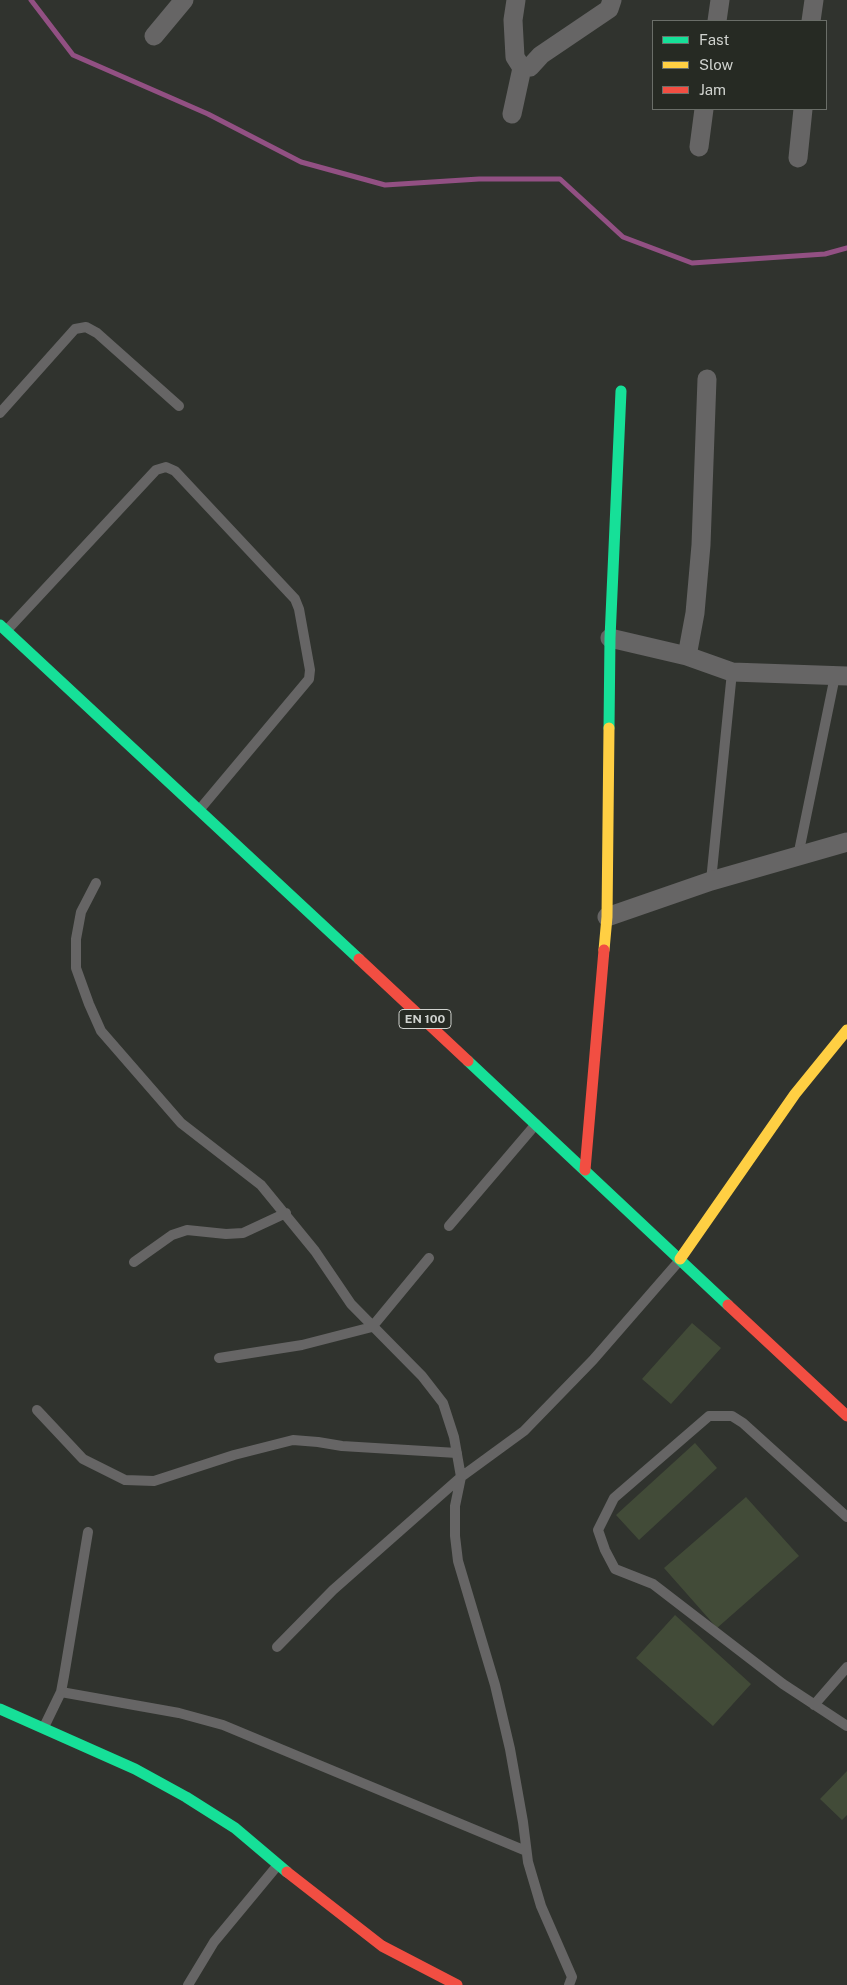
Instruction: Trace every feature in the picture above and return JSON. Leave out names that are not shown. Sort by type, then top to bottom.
[{"type":"street","points":[[154,36],[184,0]]},
{"type":"street","points":[[512,114],[522,68],[515,57],[514,20],[516,0]]},
{"type":"street","points":[[522,68],[530,67],[541,54],[609,9],[612,0]]},
{"type":"street","points":[[717,20],[720,0]]},
{"type":"street","points":[[811,20],[814,0]]},
{"type":"street","points":[[699,147],[704,110]]},
{"type":"street","points":[[798,158],[803,110]]},
{"type":"street","points":[[688,656],[695,613],[701,546],[707,379]]},
{"type":"street","points":[[586,1170],[607,917],[610,638],[621,391]]},
{"type":"street","name":"EN 100","points":[[3,628],[536,1123],[847,1416]]},
{"type":"street","points":[[610,638],[688,656],[732,672],[841,676]]},
{"type":"street","points":[[607,917],[711,881],[847,842]]},
{"type":"street","points":[[680,1259],[795,1094],[847,1030]]},
{"type":"street","points":[[0,1709],[134,1769],[186,1797],[235,1828],[278,1866],[382,1946],[457,1985]]},
{"type":"lane","points":[[0,413],[75,329],[86,327],[97,333],[178,406]]},
{"type":"lane","points":[[3,628],[156,470],[166,467],[175,471],[295,599],[299,609],[310,670],[309,679],[200,810]]},
{"type":"lane","points":[[711,881],[732,672]]},
{"type":"lane","points":[[798,856],[841,676]]},
{"type":"lane","points":[[96,883],[81,912],[76,940],[76,968],[89,1004],[102,1031],[181,1123],[261,1185],[315,1250],[351,1304],[422,1376],[443,1403],[457,1454],[461,1477],[455,1506],[455,1536],[458,1561],[495,1685],[510,1749],[528,1862],[541,1906],[572,1977],[569,1985]]},
{"type":"lane","points":[[449,1226],[536,1123]]},
{"type":"lane","points":[[134,1262],[172,1235],[187,1230],[226,1234],[243,1232],[286,1213]]},
{"type":"lane","points":[[220,1358],[302,1345],[372,1327],[429,1258]]},
{"type":"lane","points":[[277,1647],[333,1590],[461,1477],[524,1431],[593,1360],[680,1259]]},
{"type":"lane","points":[[37,1410],[83,1459],[125,1480],[154,1481],[293,1440],[342,1446],[457,1454]]},
{"type":"lane","points":[[847,1517],[743,1423],[732,1416],[709,1416],[614,1498],[598,1530],[604,1550],[615,1569],[653,1584],[782,1684],[847,1726]]},
{"type":"lane","points":[[44,1728],[61,1692],[88,1532]]},
{"type":"lane","points":[[814,1705],[847,1667]]},
{"type":"lane","points":[[61,1692],[179,1713],[223,1725],[526,1851]]},
{"type":"lane","points":[[188,1985],[214,1942],[278,1866]]},
{"type":"building","points":[[692,1323],[721,1348],[671,1404],[642,1379]]},
{"type":"building","points":[[695,1443],[717,1468],[639,1540],[616,1515]]},
{"type":"building","points":[[746,1497],[799,1556],[717,1628],[664,1568]]},
{"type":"building","points":[[675,1615],[751,1684],[713,1726],[636,1658]]},
{"type":"building","points":[[847,1771],[847,1815],[842,1820],[820,1799]]},
{"type":"waterway","points":[[31,0],[73,55],[208,114],[301,162],[385,185],[479,179],[560,179],[623,237],[692,263],[825,254],[847,248]]},
{"type":"traffic: fast","points":[[609,728],[610,638],[621,391]]},
{"type":"traffic: fast","points":[[0,625],[359,959]]},
{"type":"traffic: fast","points":[[468,1061],[728,1305]]},
{"type":"traffic: fast","points":[[0,1709],[135,1769],[186,1797],[235,1828],[287,1872]]},
{"type":"traffic: slow","points":[[604,950],[607,917],[609,728]]},
{"type":"traffic: slow","points":[[680,1259],[795,1094],[847,1030]]},
{"type":"traffic: jam","points":[[585,1170],[604,950]]},
{"type":"traffic: jam","points":[[359,959],[468,1061]]},
{"type":"traffic: jam","points":[[728,1305],[847,1416]]},
{"type":"traffic: jam","points":[[287,1872],[382,1946],[457,1985]]}]
